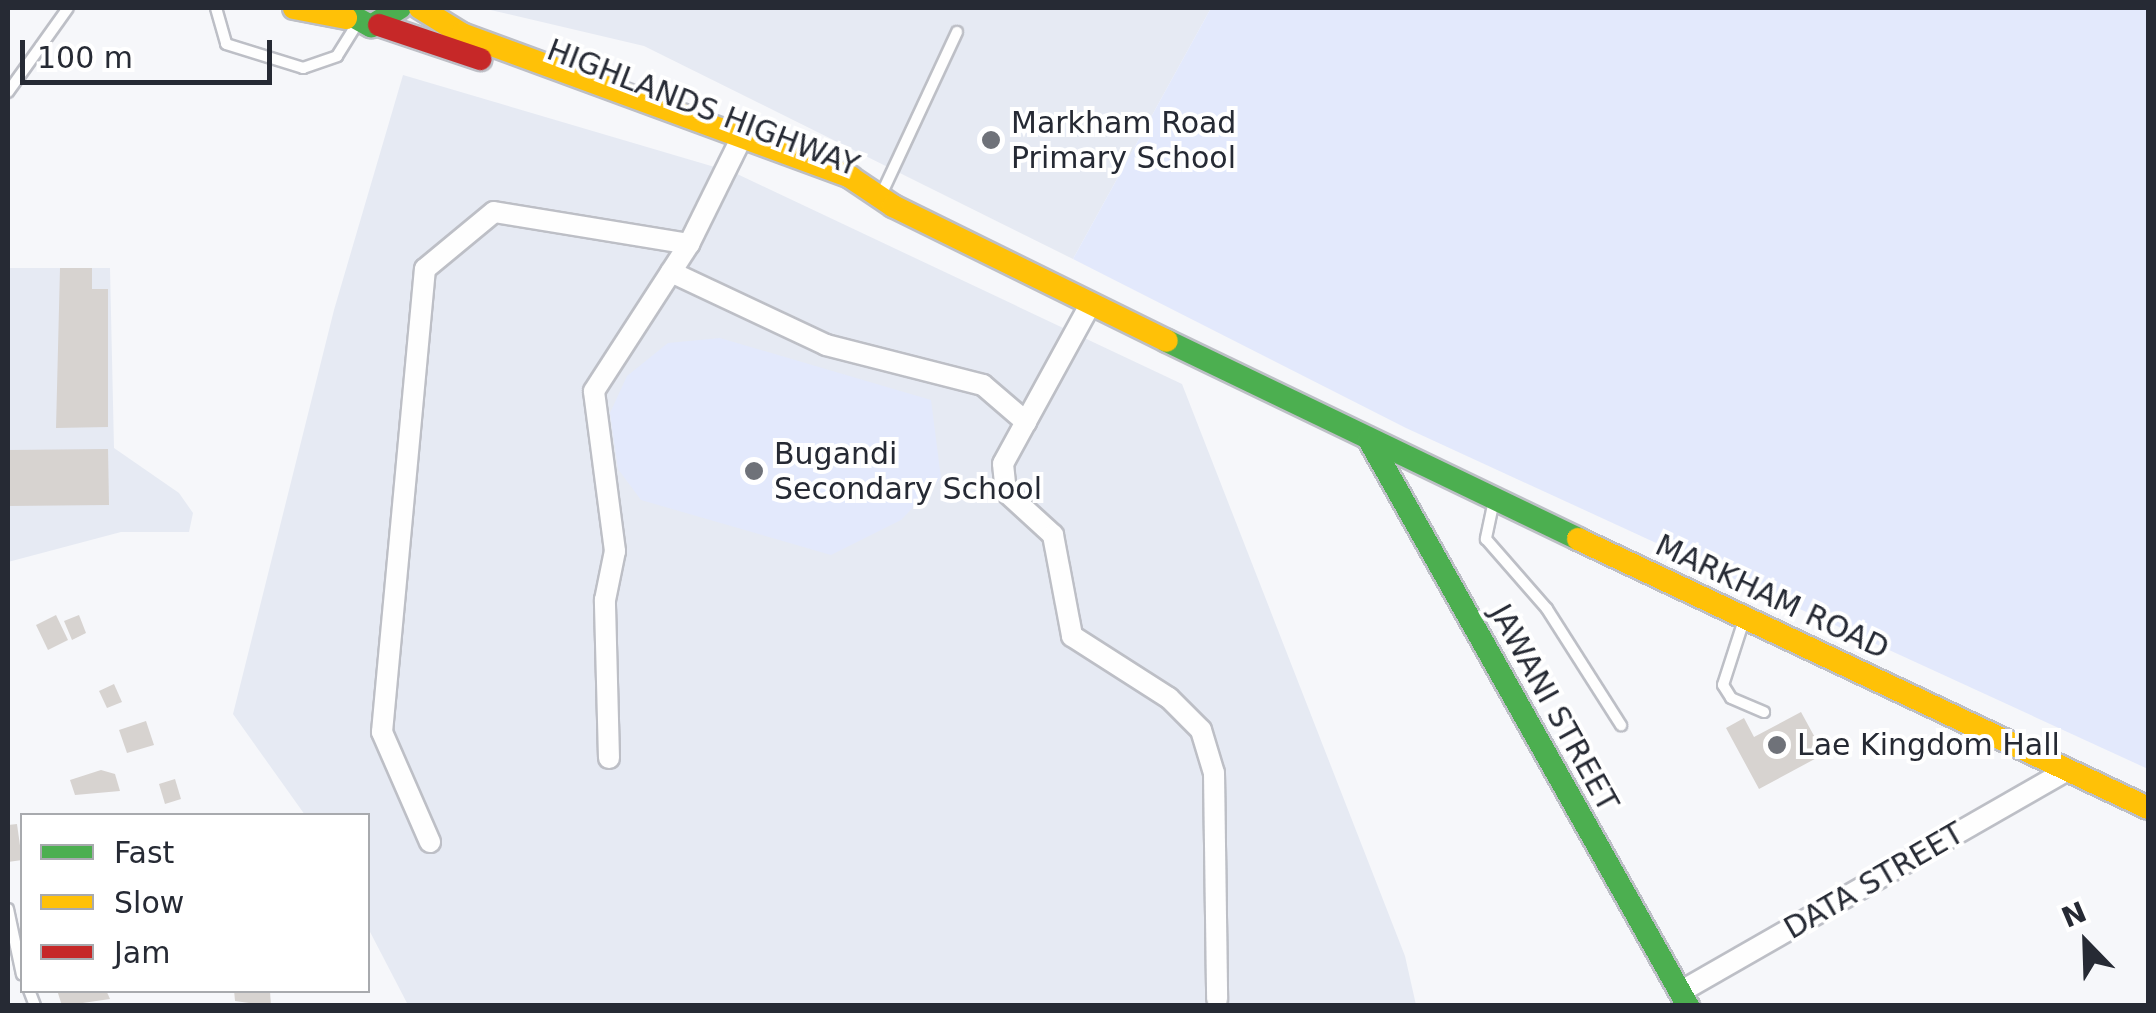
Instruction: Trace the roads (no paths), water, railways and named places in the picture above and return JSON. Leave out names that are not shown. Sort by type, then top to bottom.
[{"type":"main road","name":"HIGHLANDS HIGHWAY","points":[[294,8],[355,19],[887,201]]},
{"type":"main road","points":[[355,19],[400,8]]},
{"type":"main road","name":"HIGHLANDS HIGHWAY","points":[[420,8],[462,34],[786,149],[1369,440]]},
{"type":"main road","name":"MARKHAM ROAD","points":[[1369,440],[2148,808]]},
{"type":"main road","name":"JAWANI STREET","points":[[1369,440],[1684,999]]},
{"type":"street","points":[[609,758],[605,600],[615,551],[594,391],[689,244],[738,147]]},
{"type":"street","points":[[430,842],[382,732],[426,268],[494,212],[689,244]]},
{"type":"street","points":[[671,272],[826,345],[983,385],[1026,422]]},
{"type":"street","points":[[1090,304],[1004,464],[1006,492],[1053,534],[1072,636],[1170,698],[1201,730],[1214,773],[1218,998]]},
{"type":"street","name":"DATA STREET","points":[[1684,999],[2068,770]]},
{"type":"lane","points":[[8,92],[68,8]]},
{"type":"lane","points":[[216,8],[226,44],[302,68],[337,56],[355,19]]},
{"type":"lane","points":[[887,201],[956,32]]},
{"type":"lane","points":[[1494,499],[1486,539],[1547,609],[1621,725]]},
{"type":"lane","points":[[1745,617],[1723,685],[1731,698],[1764,712]]},
{"type":"lane","points":[[8,909],[20,966]]},
{"type":"place","name":"Markham Road Primary School","points":[[991,140]]},
{"type":"place","name":"Bugandi Secondary School","points":[[754,471]]},
{"type":"place","name":"Lae Kingdom Hall","points":[[1777,745]]}]
